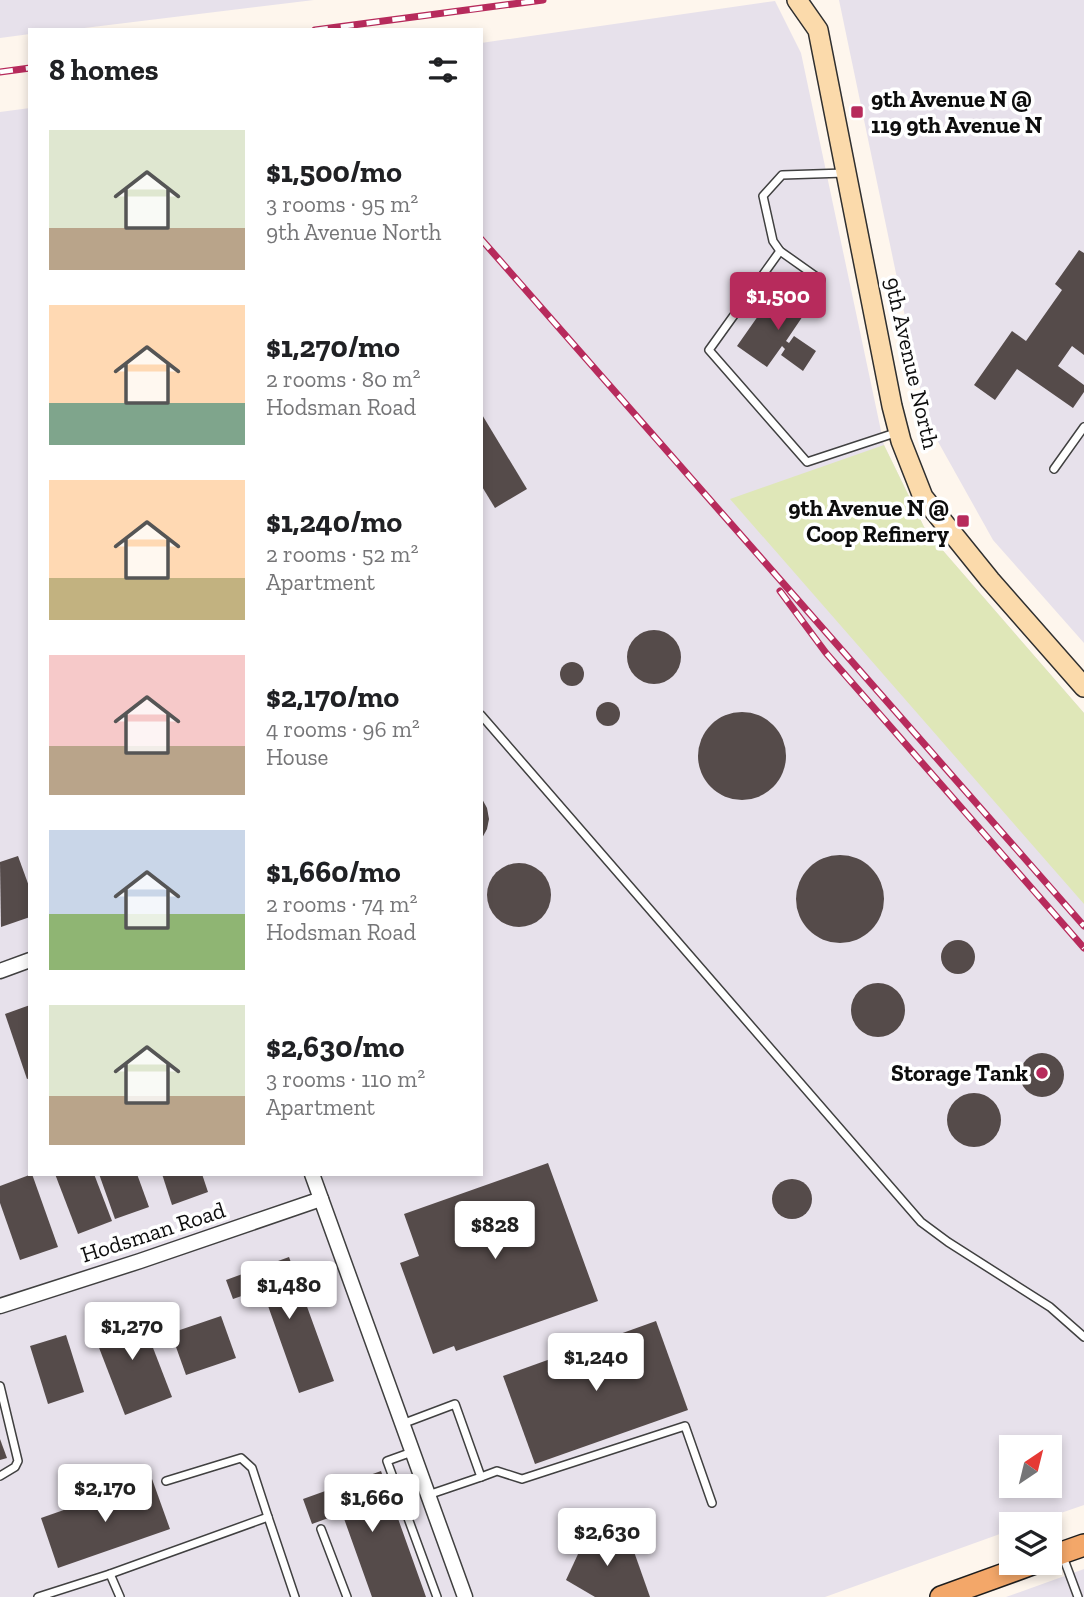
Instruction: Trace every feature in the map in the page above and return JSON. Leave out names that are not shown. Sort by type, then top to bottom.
[{"type":"main road","points":[[1062,1553],[1084,1545]]},
{"type":"main road","points":[[941,1597],[1002,1575]]},
{"type":"street","name":"9th Avenue North","points":[[797,0],[818,30],[898,431],[923,497],[990,580],[1084,687]]},
{"type":"street","points":[[0,971],[28,962]]},
{"type":"street","points":[[313,1176],[464,1597]]},
{"type":"street","name":"Hodsman Road","points":[[0,1306],[321,1199]]},
{"type":"lane","points":[[821,279],[780,251],[773,241],[763,196],[782,175],[846,173]]},
{"type":"lane","points":[[780,251],[709,349],[807,462],[898,431]]},
{"type":"lane","points":[[1054,469],[1084,427]]},
{"type":"lane","points":[[483,717],[921,1222],[1050,1307],[1084,1337]]},
{"type":"lane","points":[[0,1386],[18,1461],[15,1467],[0,1476]]},
{"type":"lane","points":[[402,1424],[455,1404],[481,1477]]},
{"type":"lane","points":[[428,1495],[497,1471],[522,1479],[685,1426],[712,1503]]},
{"type":"lane","points":[[412,1452],[387,1461],[437,1597]]},
{"type":"lane","points":[[166,1481],[241,1458],[252,1468],[295,1597]]},
{"type":"lane","points":[[38,1597],[268,1517]]},
{"type":"lane","points":[[321,1529],[347,1597]]},
{"type":"lane","points":[[1062,1565],[1080,1595]]},
{"type":"lane","points":[[110,1574],[120,1597]]},
{"type":"shaded area","points":[[0,0],[314,0],[84,28],[28,28],[28,34],[0,38]]},
{"type":"shaded area","points":[[839,0],[1084,0],[1084,643],[993,540],[927,422]]},
{"type":"shaded area","points":[[775,1],[801,53],[884,445],[926,531],[1084,713],[1084,1505],[1062,1513],[999,1512],[999,1534],[825,1597],[0,1597],[0,112],[28,108],[28,1176],[483,1176],[483,43]]},
{"type":"shaded area","points":[[1084,1569],[1084,1597],[1006,1597]]},
{"type":"green space","points":[[884,445],[926,531],[1084,713],[1084,904],[730,499]]},
{"type":"building","points":[[1079,250],[1084,253],[1084,355],[1072,346],[1058,366],[1084,385],[1084,392],[1073,408],[1017,369],[995,400],[974,385],[1012,331],[1026,341],[1062,290],[1055,284]]},
{"type":"building","points":[[779,286],[809,307],[786,341],[789,343],[794,336],[816,351],[803,371],[781,355],[785,349],[782,346],[767,367],[737,346]]},
{"type":"building","points":[[483,416],[527,489],[495,508],[483,488]]},
{"type":"building","points":[[654,630],[673,638],[681,657],[673,676],[654,684],[635,676],[627,657],[635,638]]},
{"type":"building","points":[[572,662],[581,665],[584,674],[581,683],[572,686],[563,683],[560,674],[563,665]]},
{"type":"building","points":[[608,702],[619,709],[620,714],[613,725],[608,726],[597,719],[596,714],[603,703]]},
{"type":"building","points":[[742,712],[759,716],[773,725],[782,739],[786,756],[782,773],[773,787],[759,796],[742,800],[725,796],[711,787],[702,773],[698,756],[702,739],[711,725],[725,716]]},
{"type":"building","points":[[483,801],[489,819],[483,836]]},
{"type":"building","points":[[840,855],[857,859],[871,868],[880,882],[884,899],[880,916],[871,930],[857,939],[840,943],[823,939],[809,930],[800,916],[796,899],[800,882],[809,868],[823,859]]},
{"type":"building","points":[[18,856],[28,884],[28,918],[1,927],[0,862]]},
{"type":"building","points":[[513,863],[525,863],[542,872],[549,883],[549,907],[542,918],[525,927],[513,927],[501,922],[492,913],[487,901],[487,889],[492,877],[501,868]]},
{"type":"building","points":[[958,940],[970,945],[975,957],[970,969],[958,974],[946,969],[941,957],[946,945]]},
{"type":"building","points":[[878,983],[897,991],[905,1010],[897,1029],[878,1037],[859,1029],[851,1010],[859,991]]},
{"type":"building","points":[[28,1006],[28,1079],[27,1079],[5,1014]]},
{"type":"building","name":"Storage Tank","points":[[1042,1053],[1057,1060],[1064,1075],[1057,1090],[1042,1097],[1027,1090],[1020,1075],[1027,1060]]},
{"type":"building","points":[[974,1093],[993,1101],[1001,1120],[993,1139],[974,1147],[955,1139],[947,1120],[955,1101]]},
{"type":"building","points":[[548,1163],[598,1301],[456,1351],[454,1346],[433,1354],[400,1263],[419,1256],[404,1214]]},
{"type":"building","points":[[33,1176],[58,1247],[20,1260],[0,1203],[0,1186]]},
{"type":"building","points":[[56,1176],[95,1176],[112,1221],[78,1234]]},
{"type":"building","points":[[100,1176],[138,1176],[149,1207],[115,1219]]},
{"type":"building","points":[[163,1176],[203,1176],[208,1192],[172,1205]]},
{"type":"building","points":[[792,1179],[806,1185],[812,1199],[806,1213],[792,1219],[778,1213],[772,1199],[778,1185]]},
{"type":"building","points":[[289,1257],[334,1381],[299,1393],[262,1289],[233,1299],[226,1280]]},
{"type":"building","points":[[138,1309],[172,1397],[125,1415],[91,1327]]},
{"type":"building","points":[[221,1316],[236,1358],[186,1375],[171,1333]]},
{"type":"building","points":[[656,1321],[688,1410],[535,1464],[503,1376]]},
{"type":"building","points":[[66,1335],[84,1392],[48,1404],[30,1346]]},
{"type":"building","points":[[0,1439],[7,1458],[0,1460]]},
{"type":"building","points":[[381,1471],[426,1597],[372,1597],[342,1513],[312,1524],[303,1499]]},
{"type":"building","points":[[152,1479],[170,1529],[58,1568],[41,1518]]},
{"type":"building","points":[[591,1526],[632,1546],[650,1597],[595,1597],[566,1580]]},
{"type":"railway","points":[[330,28],[543,0]]},
{"type":"railway","points":[[0,72],[28,68]]},
{"type":"railway","points":[[483,241],[1084,926]]},
{"type":"railway","points":[[780,591],[826,653],[1084,948]]},
{"type":"place","name":"9th Avenue N @ 119 9th Avenue N","points":[[857,112]]},
{"type":"place","name":"9th Avenue N @ Coop Refinery","points":[[963,521]]},
{"type":"place","name":"Storage Tank","points":[[1042,1073]]}]
